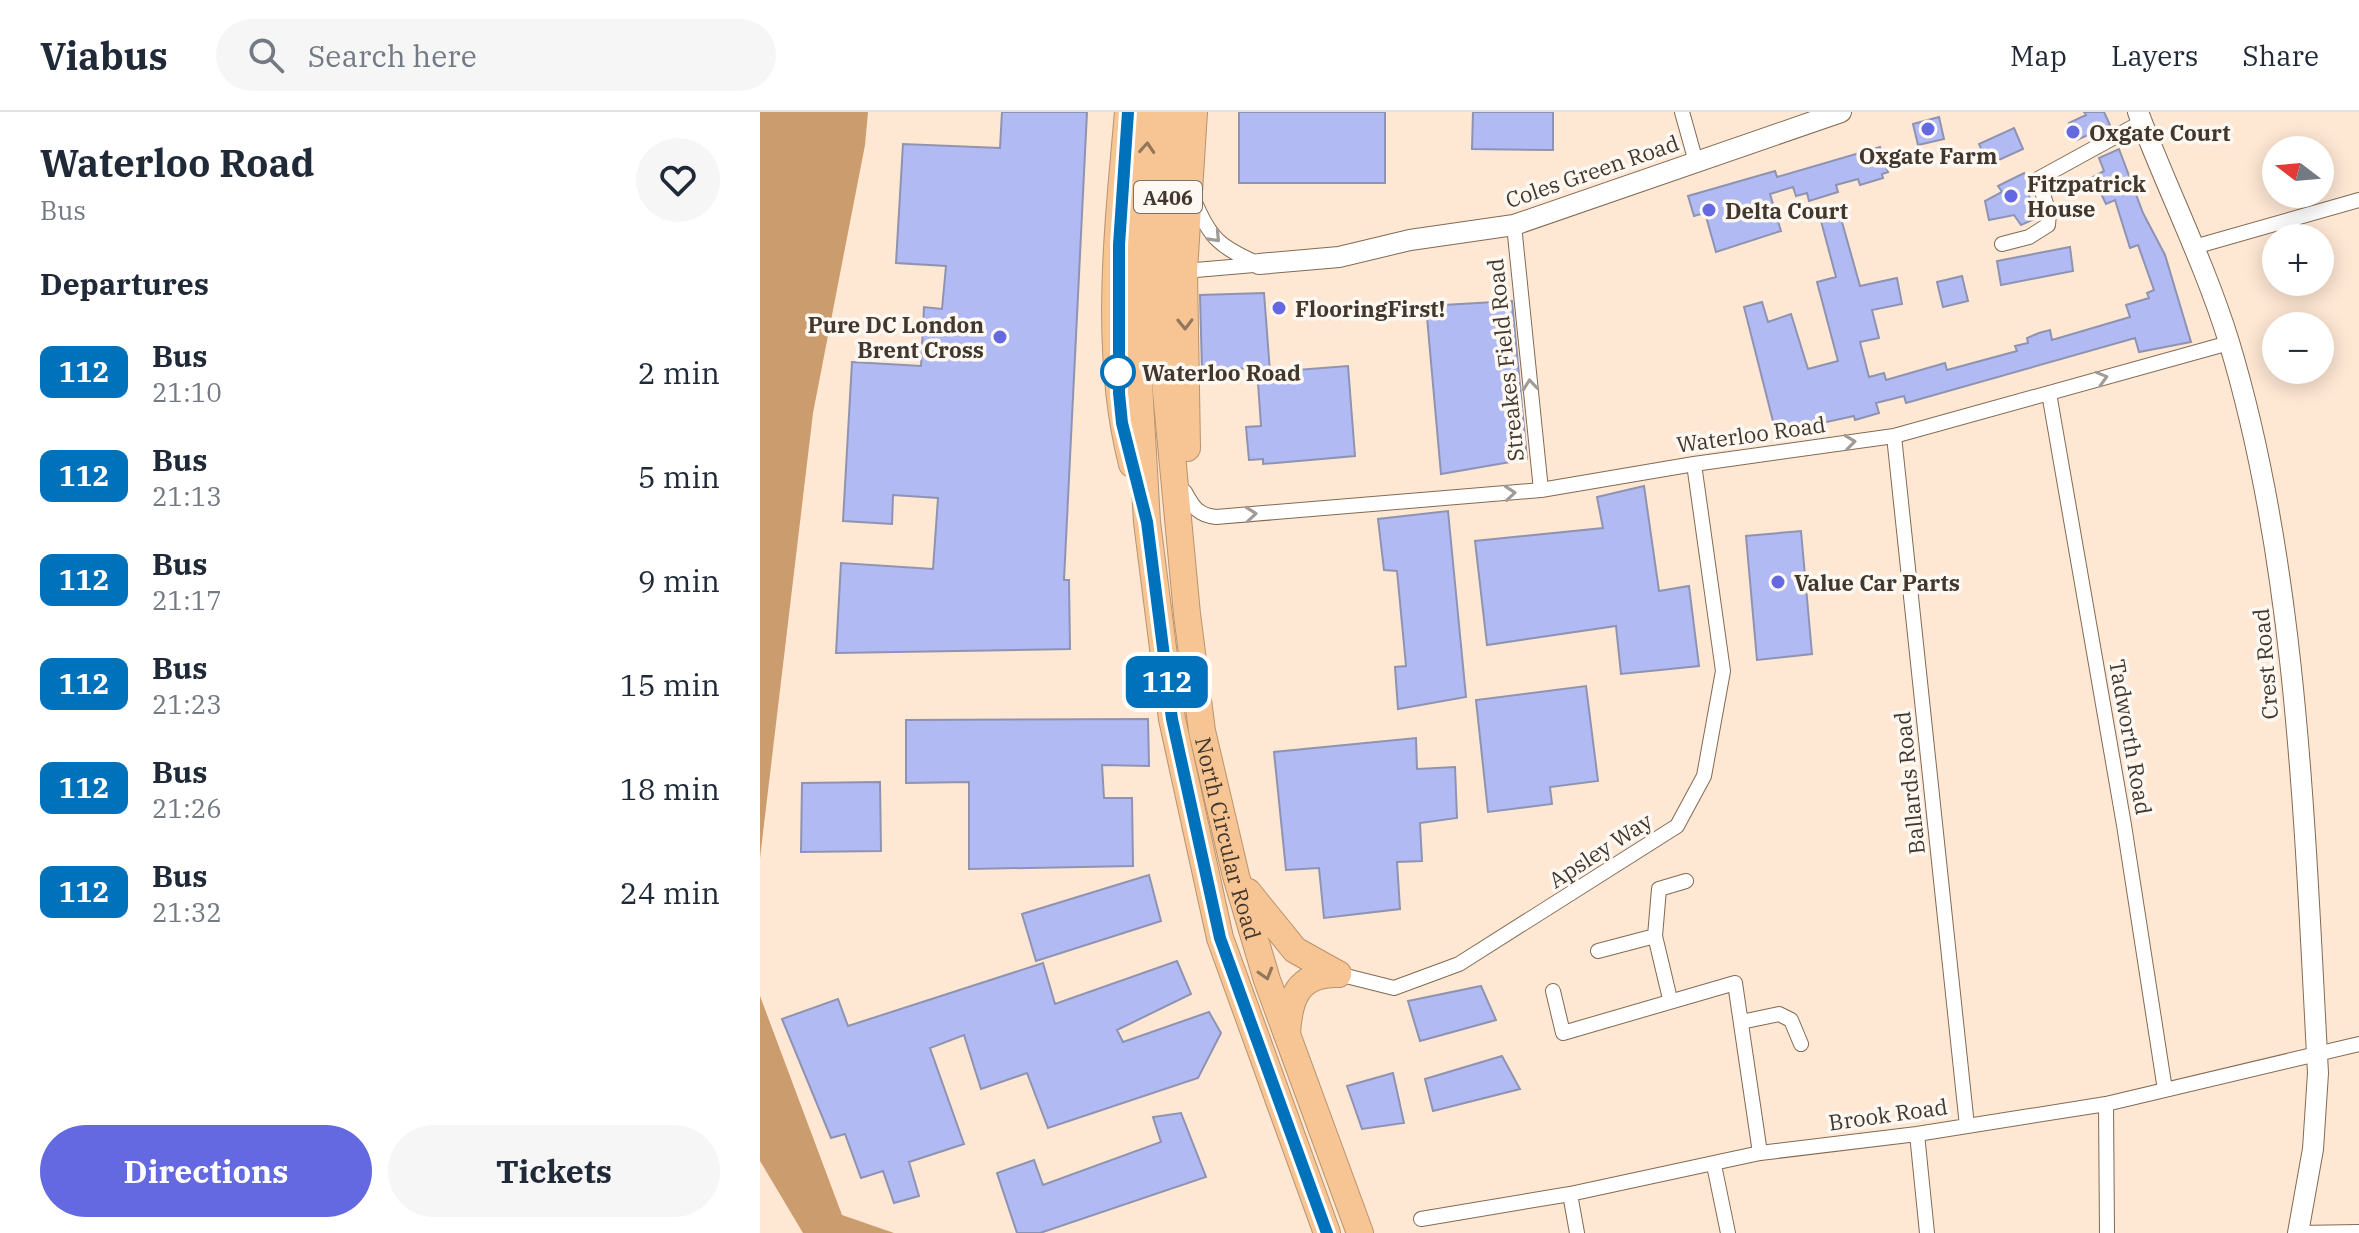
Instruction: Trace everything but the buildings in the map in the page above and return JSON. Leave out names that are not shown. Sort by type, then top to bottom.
[{"type":"highway","name":"A406","points":[[1128,112],[1119,245],[1119,393],[1122,423],[1147,522]]},
{"type":"highway","name":"A406","points":[[1150,112],[1162,278],[1185,492],[1183,569]]},
{"type":"highway","name":"A406","points":[[1162,278],[1174,112]]},
{"type":"highway","name":"A406","points":[[1162,278],[1191,191],[1194,112]]},
{"type":"highway","name":"North Circular Road","points":[[1162,278],[1137,349],[1147,522],[1172,719],[1220,938],[1327,1233]]},
{"type":"highway","name":"North Circular Road","points":[[1162,278],[1162,349],[1202,731],[1236,876],[1287,1038],[1360,1233]]},
{"type":"highway","points":[[1236,876],[1277,932],[1295,950],[1338,974]]},
{"type":"highway","points":[[1287,1038],[1291,1004],[1302,986],[1320,974],[1338,974]]},
{"type":"street","points":[[1682,112],[1696,162]]},
{"type":"street","name":"Coles Green Road","points":[[1162,278],[1259,264],[1339,257],[1410,240],[1514,225],[1841,112]]},
{"type":"street","points":[[2002,244],[2029,237],[2048,225],[2049,213],[2038,179],[2140,117]]},
{"type":"street","name":"Crest Road","points":[[2140,117],[2194,247],[2229,343],[2254,445],[2284,606],[2317,1053],[2313,1149],[2298,1233]]},
{"type":"street","points":[[1191,191],[1208,233],[1228,250],[1259,264]]},
{"type":"street","points":[[2194,247],[2359,200]]},
{"type":"street","name":"Streakes Field Road","points":[[1514,225],[1541,490]]},
{"type":"street","name":"Waterloo Road","points":[[1185,492],[1193,508],[1204,515],[1216,517],[1541,490],[1694,464],[1894,436],[2229,343]]},
{"type":"street","name":"Tadworth Road","points":[[2049,393],[2124,825],[2165,1090]]},
{"type":"street","name":"Ballards Road","points":[[1894,436],[1967,1126]]},
{"type":"street","name":"Apsley Way","points":[[1338,974],[1394,988],[1459,964],[1677,826],[1704,776],[1723,671],[1694,464]]},
{"type":"street","points":[[1670,999],[1655,936],[1659,889],[1686,881]]},
{"type":"street","points":[[1598,951],[1655,936]]},
{"type":"street","points":[[1553,991],[1563,1033],[1670,999],[1735,983],[1760,1153]]},
{"type":"street","points":[[1741,1022],[1779,1014],[1791,1020],[1801,1044]]},
{"type":"street","name":"Brook Road","points":[[1421,1219],[1570,1194],[1760,1153],[1917,1134],[2106,1104],[2359,1044]]},
{"type":"street","points":[[2106,1104],[2107,1233]]},
{"type":"street","points":[[1917,1134],[1927,1233]]},
{"type":"street","points":[[1714,1165],[1728,1233]]},
{"type":"street","points":[[1570,1194],[1577,1233]]},
{"type":"street","points":[[2298,1233],[2359,1232]]},
{"type":"shaded area","points":[[760,112],[868,112],[865,145],[813,413],[760,858]]},
{"type":"shaded area","points":[[760,996],[842,1215],[894,1233],[803,1233],[760,1161]]},
{"type":"bus line","name":"112","points":[[1128,112],[1117,297],[1119,393],[1122,423],[1147,522],[1172,719],[1220,938],[1327,1233]]},
{"type":"place","name":"Oxgate Farm","points":[[1928,129]]},
{"type":"place","name":"Oxgate Court","points":[[2073,132]]},
{"type":"place","name":"Fitzpatrick House","points":[[2011,196]]},
{"type":"place","name":"Delta Court","points":[[1709,210]]},
{"type":"place","name":"FlooringFirst!","points":[[1279,308]]},
{"type":"place","name":"Pure DC London Brent Cross","points":[[1000,337]]},
{"type":"place","name":"Waterloo Road","points":[[1118,372]]},
{"type":"place","name":"Value Car Parts","points":[[1778,582]]}]
